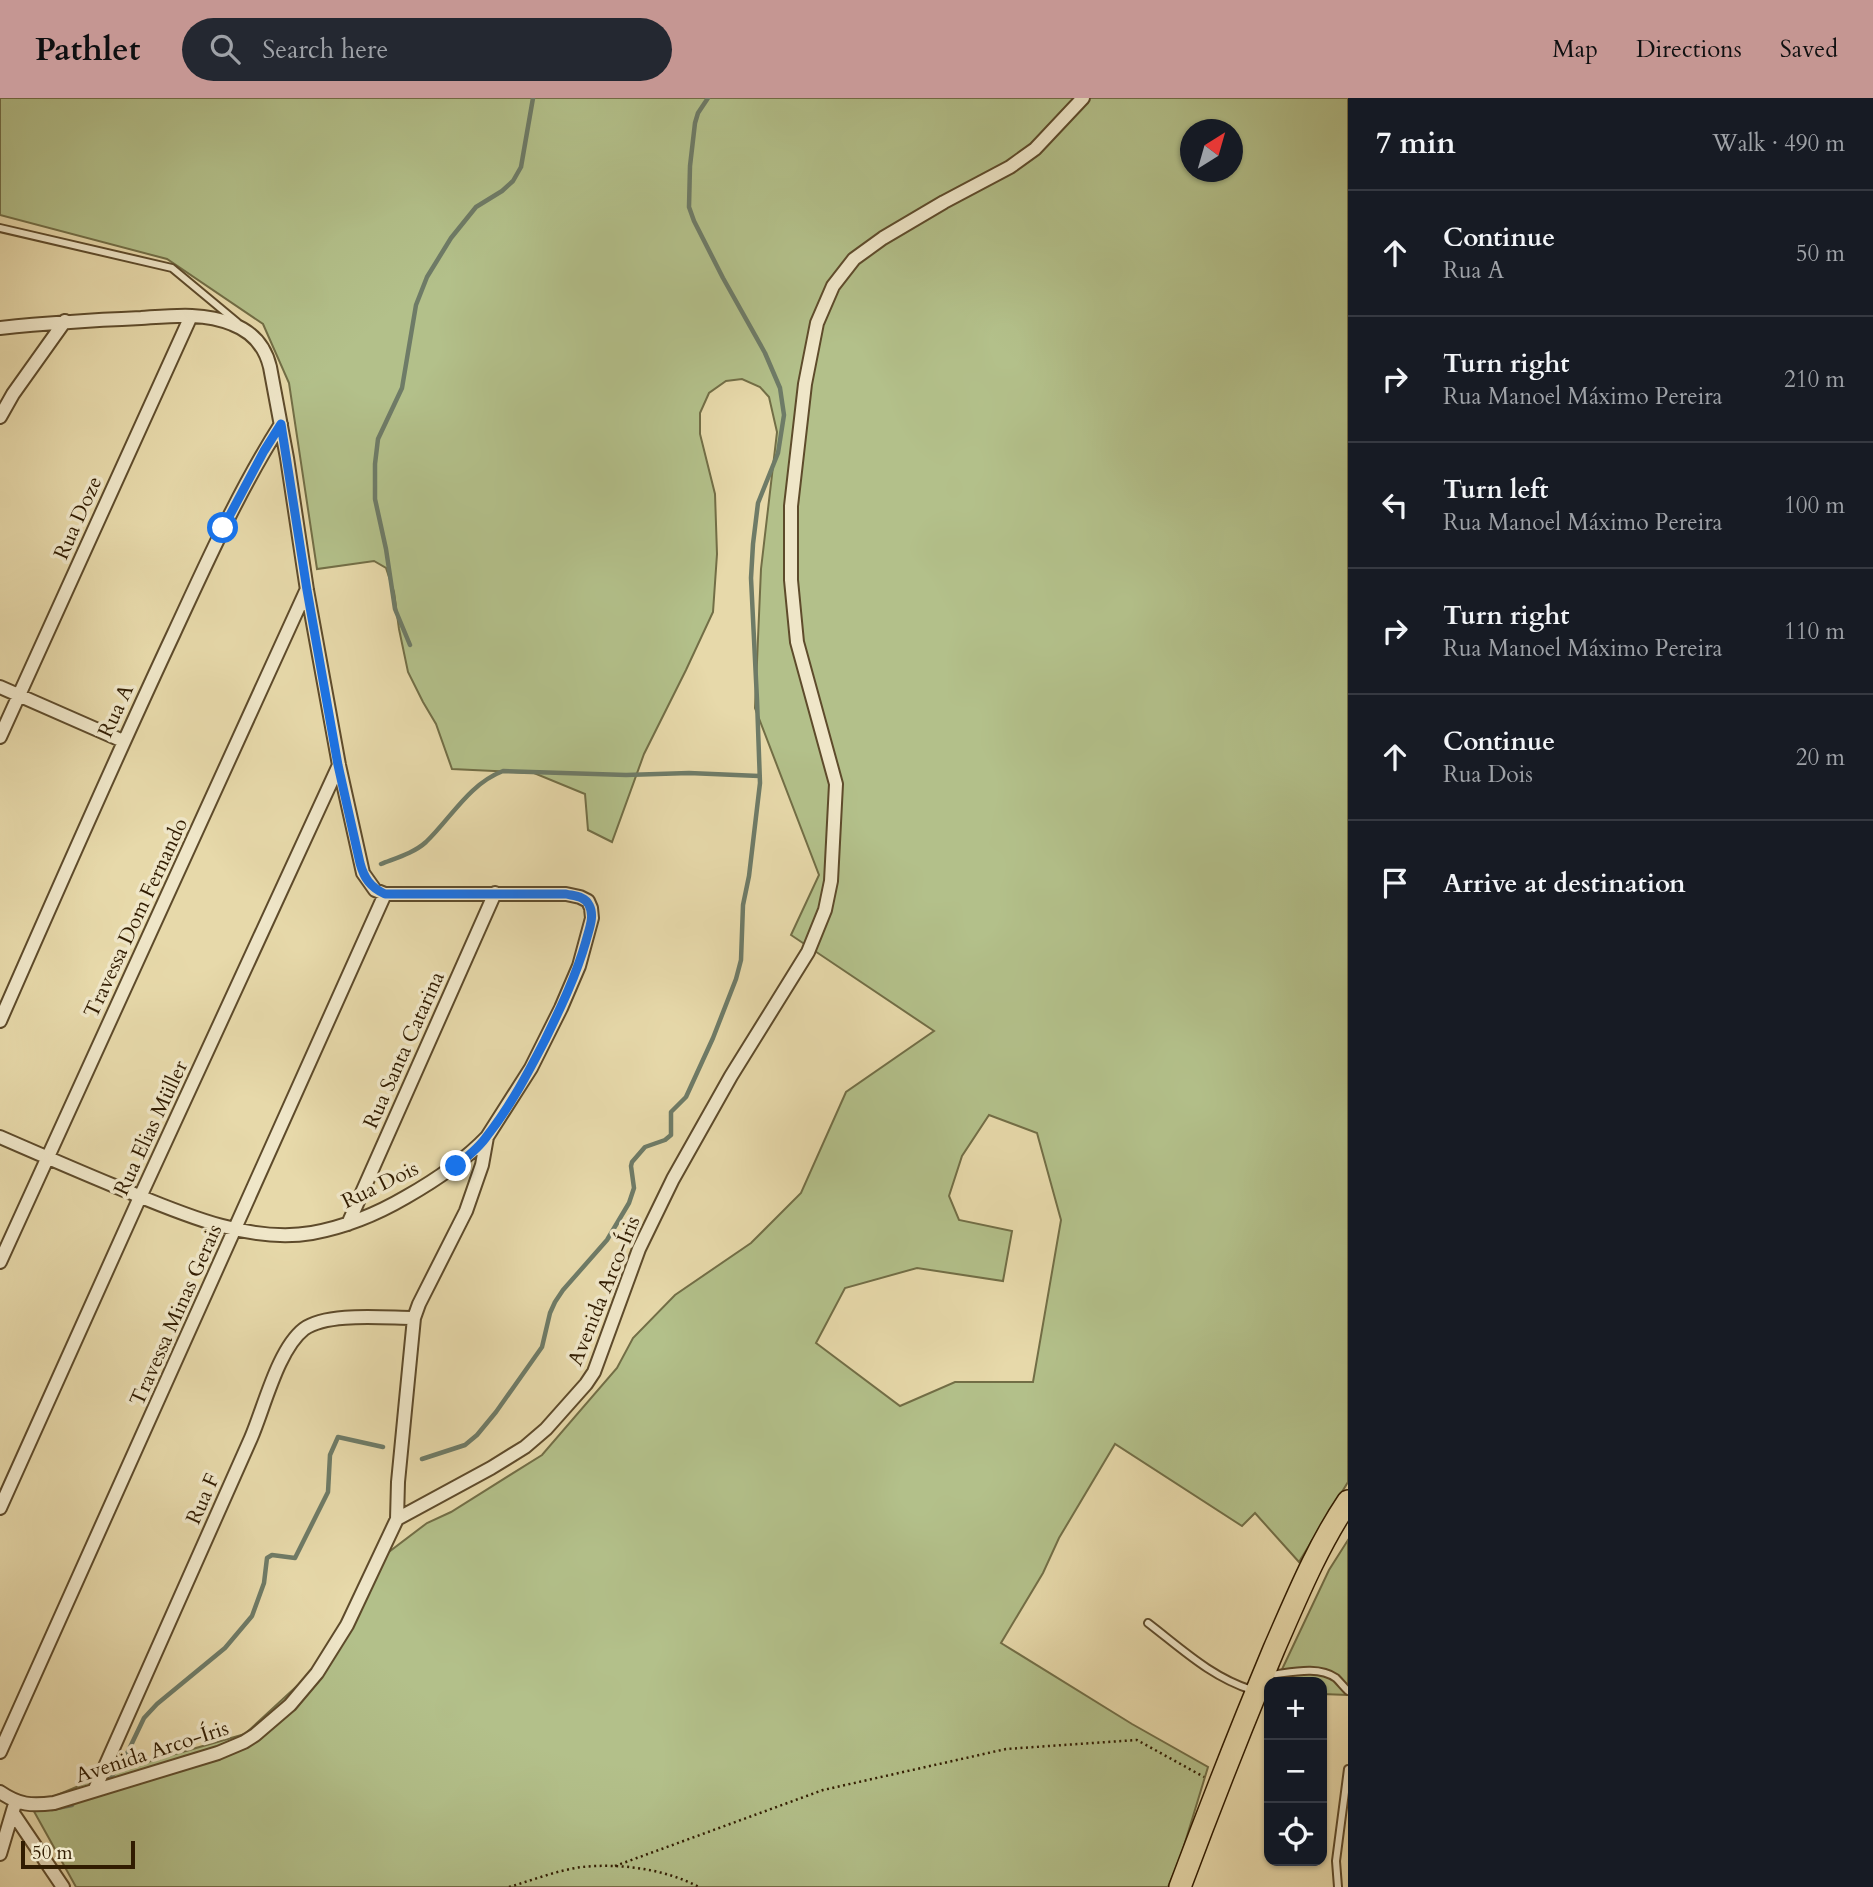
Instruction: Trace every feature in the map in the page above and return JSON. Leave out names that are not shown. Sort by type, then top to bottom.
[{"type":"main road","points":[[1180,1887],[1218,1784],[1260,1683],[1317,1555],[1348,1501]]},
{"type":"street","name":"Avenida Arco-Íris","points":[[14,1807],[54,1803],[218,1753],[244,1742],[278,1716],[302,1691],[333,1650],[397,1519],[525,1447],[546,1429],[594,1372],[639,1249],[673,1179],[731,1076],[808,952],[825,910],[831,881],[836,784],[797,642],[791,580],[792,506],[805,384],[817,323],[833,286],[854,258],[883,238],[1019,161],[1035,149],[1083,98]]},
{"type":"street","points":[[0,328],[65,321],[191,316],[231,323],[252,335],[267,355],[338,765],[363,873],[375,890],[385,894],[566,894],[588,901],[592,918],[579,966],[531,1068],[487,1137],[482,1165],[466,1211],[414,1318],[398,1482],[397,1519]]},
{"type":"street","name":"Rua Doze","points":[[0,737],[191,316]]},
{"type":"street","points":[[0,417],[65,321]]},
{"type":"street","name":"Rua A","points":[[0,1021],[123,741],[223,528],[281,424]]},
{"type":"street","name":"Travessa Dom Fernando","points":[[0,1262],[307,590]]},
{"type":"street","points":[[0,687],[123,741]]},
{"type":"street","name":"Rua Elias Müller","points":[[0,1508],[338,765]]},
{"type":"street","name":"Rua Santa Catarina","points":[[348,1224],[495,893]]},
{"type":"street","name":"Travessa Minas Gerais","points":[[0,1752],[385,894]]},
{"type":"street","name":"Rua Dois","points":[[0,1137],[182,1214],[236,1229],[274,1234],[311,1233],[348,1224],[388,1208],[456,1166],[487,1137]]},
{"type":"street","name":"Rua F","points":[[95,1790],[253,1432],[285,1353],[297,1335],[316,1322],[341,1318],[414,1318]]},
{"type":"street","points":[[0,1792],[14,1807],[62,1887]]},
{"type":"street","points":[[0,1854],[14,1807]]},
{"type":"lane","points":[[0,228],[172,268],[252,335]]},
{"type":"lane","points":[[1149,1623],[1211,1672],[1238,1685],[1313,1671],[1324,1672],[1337,1679],[1348,1691]]},
{"type":"lane","points":[[1338,1887],[1336,1861],[1348,1769]]},
{"type":"path","points":[[615,1866],[823,1790],[1006,1749],[1137,1740],[1218,1784]]},
{"type":"path","points":[[509,1887],[581,1867],[615,1866],[652,1871],[699,1887]]},
{"type":"green space","points":[[0,98],[1348,98],[1348,1482],[1299,1562],[1255,1513],[1242,1526],[1115,1444],[1001,1643],[1132,1724],[1208,1767],[1180,1859],[1168,1887],[76,1887],[31,1806],[112,1772],[245,1734],[323,1662],[377,1561],[427,1523],[451,1512],[542,1455],[617,1368],[633,1338],[675,1295],[751,1243],[801,1193],[846,1092],[934,1031],[791,935],[819,875],[755,708],[761,569],[777,432],[769,397],[760,387],[742,379],[726,381],[709,393],[700,413],[700,434],[715,494],[717,554],[713,612],[644,754],[612,842],[588,830],[585,794],[534,773],[452,769],[436,724],[408,672],[394,592],[386,568],[374,561],[317,569],[289,383],[263,324],[167,259],[0,215]],"holes":[[[989,1115],[1037,1133],[1061,1220],[1033,1382],[955,1382],[900,1406],[816,1343],[845,1288],[917,1268],[1003,1281],[1012,1231],[959,1220],[949,1196],[962,1156]]]},
{"type":"green space","points":[[1348,1540],[1348,1695],[1327,1694],[1327,1677],[1278,1677],[1329,1570]]},
{"type":"waterway","points":[[410,645],[395,609],[375,499],[378,439],[402,388],[416,305],[427,277],[451,238],[476,207],[513,181],[521,167],[533,98]]},
{"type":"waterway","points":[[422,1459],[465,1445],[477,1435],[542,1347],[555,1302],[607,1240],[629,1203],[634,1188],[632,1162],[645,1147],[671,1135],[671,1112],[686,1097],[713,1038],[741,960],[743,905],[760,783],[751,578],[753,544],[758,503],[778,453],[784,415],[780,388],[765,353],[723,278],[689,207],[695,123],[708,98]]},
{"type":"waterway","points":[[381,864],[421,846],[470,793],[503,771],[759,776]]},
{"type":"waterway","points":[[105,1783],[122,1764],[144,1718],[225,1648],[252,1616],[264,1583],[267,1558],[272,1555],[295,1558],[328,1492],[330,1455],[338,1437],[383,1447]]},
{"type":"waterway","points":[[52,1809],[72,1805]]},
{"type":"route","points":[[223,528],[281,424],[338,765],[360,863],[369,884],[385,894],[566,894],[588,901],[591,908],[592,918],[579,966],[531,1068],[487,1137],[456,1166]]}]
